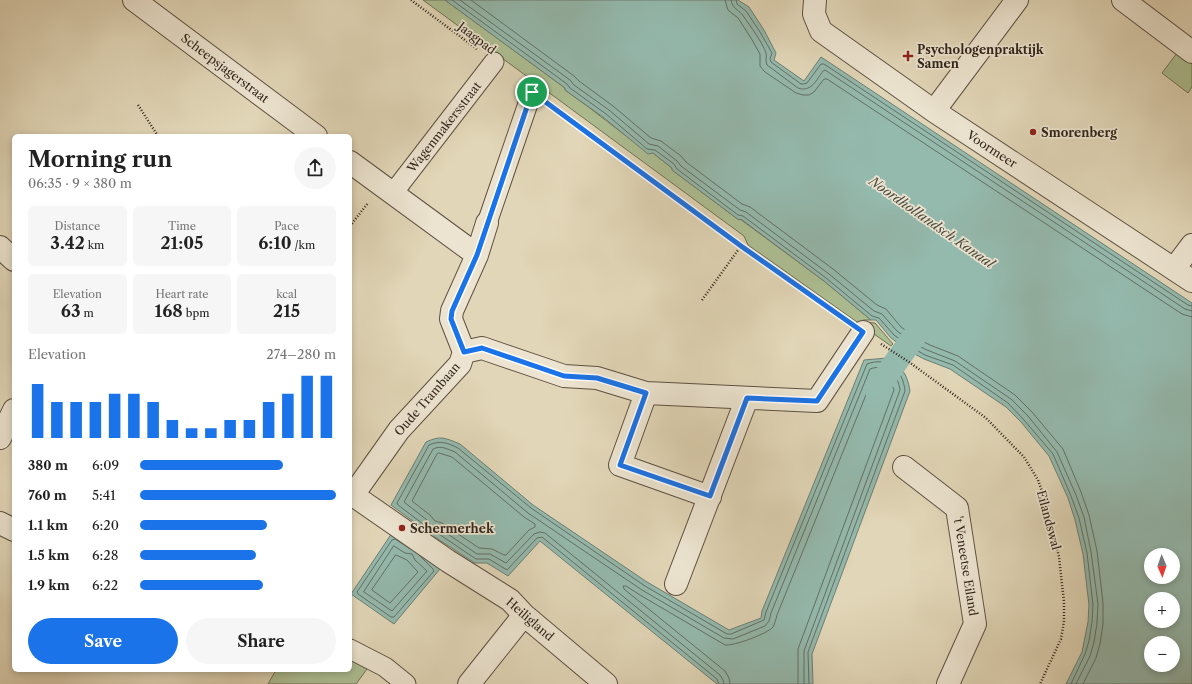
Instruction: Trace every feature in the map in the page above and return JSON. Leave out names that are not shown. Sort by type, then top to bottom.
[{"type":"street","name":"Scheepsjagerstraat","points":[[134,0],[313,134]]},
{"type":"street","name":"Voormeer","points":[[815,0],[814,14],[821,31],[934,111],[1192,281]]},
{"type":"street","points":[[934,111],[1017,0]]},
{"type":"street","points":[[1123,0],[1192,52]]},
{"type":"street","name":"Wagenmakersstraat","points":[[387,189],[494,62]]},
{"type":"street","name":"Oude Trambaan","points":[[352,493],[399,430],[460,364],[464,352],[451,319],[452,311],[477,255],[532,92]]},
{"type":"street","points":[[352,163],[477,255]]},
{"type":"street","points":[[1174,269],[1192,245]]},
{"type":"street","points":[[0,247],[12,258]]},
{"type":"street","points":[[464,352],[482,348],[564,376],[597,378],[646,393],[817,401],[863,332]]},
{"type":"street","points":[[646,393],[620,465],[710,496]]},
{"type":"street","points":[[676,584],[747,398]]},
{"type":"street","points":[[0,438],[12,414]]},
{"type":"street","name":"'t Veneetse Eiland","points":[[904,467],[957,508],[976,624],[948,684]]},
{"type":"street","name":"Heiligland","points":[[352,495],[448,561],[510,600],[524,615],[606,684]]},
{"type":"street","points":[[0,523],[12,529]]},
{"type":"street","points":[[469,684],[524,615]]},
{"type":"street","points":[[352,650],[385,667],[406,684]]},
{"type":"path","name":"Jaagpad","points":[[411,0],[494,62]]},
{"type":"path","points":[[532,92],[741,246],[863,332]]},
{"type":"path","points":[[138,105],[157,134]]},
{"type":"path","points":[[352,224],[387,189]]},
{"type":"path","points":[[702,300],[741,246]]},
{"type":"path","name":"Eilandswal","points":[[863,332],[909,362],[986,418],[1024,457],[1038,480],[1047,505],[1059,557],[1064,608],[1064,621],[1061,639],[1040,684]]},
{"type":"green space","points":[[423,0],[445,0],[565,88],[565,90],[649,153],[653,153],[672,168],[672,170],[739,220],[740,219],[824,281],[871,320],[863,320],[862,322],[875,323],[893,344],[891,346],[748,245],[744,236]]},
{"type":"green space","points":[[1177,53],[1192,64],[1192,87],[1188,93],[1162,73]]},
{"type":"green space","points":[[352,660],[367,669],[356,684],[268,684],[275,672],[352,672]]},
{"type":"water","name":"Noordhollandsch Kanaal","points":[[445,0],[738,0],[749,7],[764,30],[776,53],[774,60],[804,81],[821,57],[1192,303],[1192,684],[1066,684],[1082,652],[1088,622],[1089,605],[1083,554],[1068,498],[1049,456],[1021,422],[1006,407],[950,369],[924,359],[909,351],[891,338],[876,320],[871,320],[824,281],[672,170],[672,168],[653,153],[648,154],[603,117],[565,90],[565,88]]},
{"type":"water","points":[[887,358],[896,364],[903,371],[910,391],[812,654],[813,684],[717,684],[540,541],[508,576],[487,563],[475,563],[433,536],[421,554],[440,569],[394,624],[352,595],[392,533],[409,545],[421,527],[391,505],[426,442],[443,438],[460,444],[533,505],[647,582],[729,630],[761,618],[762,611],[864,360]]},
{"type":"waterway","points":[[877,391],[880,384],[924,323]]},
{"type":"place","name":"Psychologenpraktijk Samen","points":[[908,56]]},
{"type":"place","name":"Smorenberg","points":[[1033,132]]},
{"type":"place","name":"Schermerhek","points":[[402,528]]},
{"type":"route","points":[[532,92],[741,246],[863,332],[817,401],[747,398],[710,496],[620,465],[646,393],[597,378],[564,376],[482,348],[464,352],[453,327],[451,319],[452,311],[477,255],[532,92]]}]
